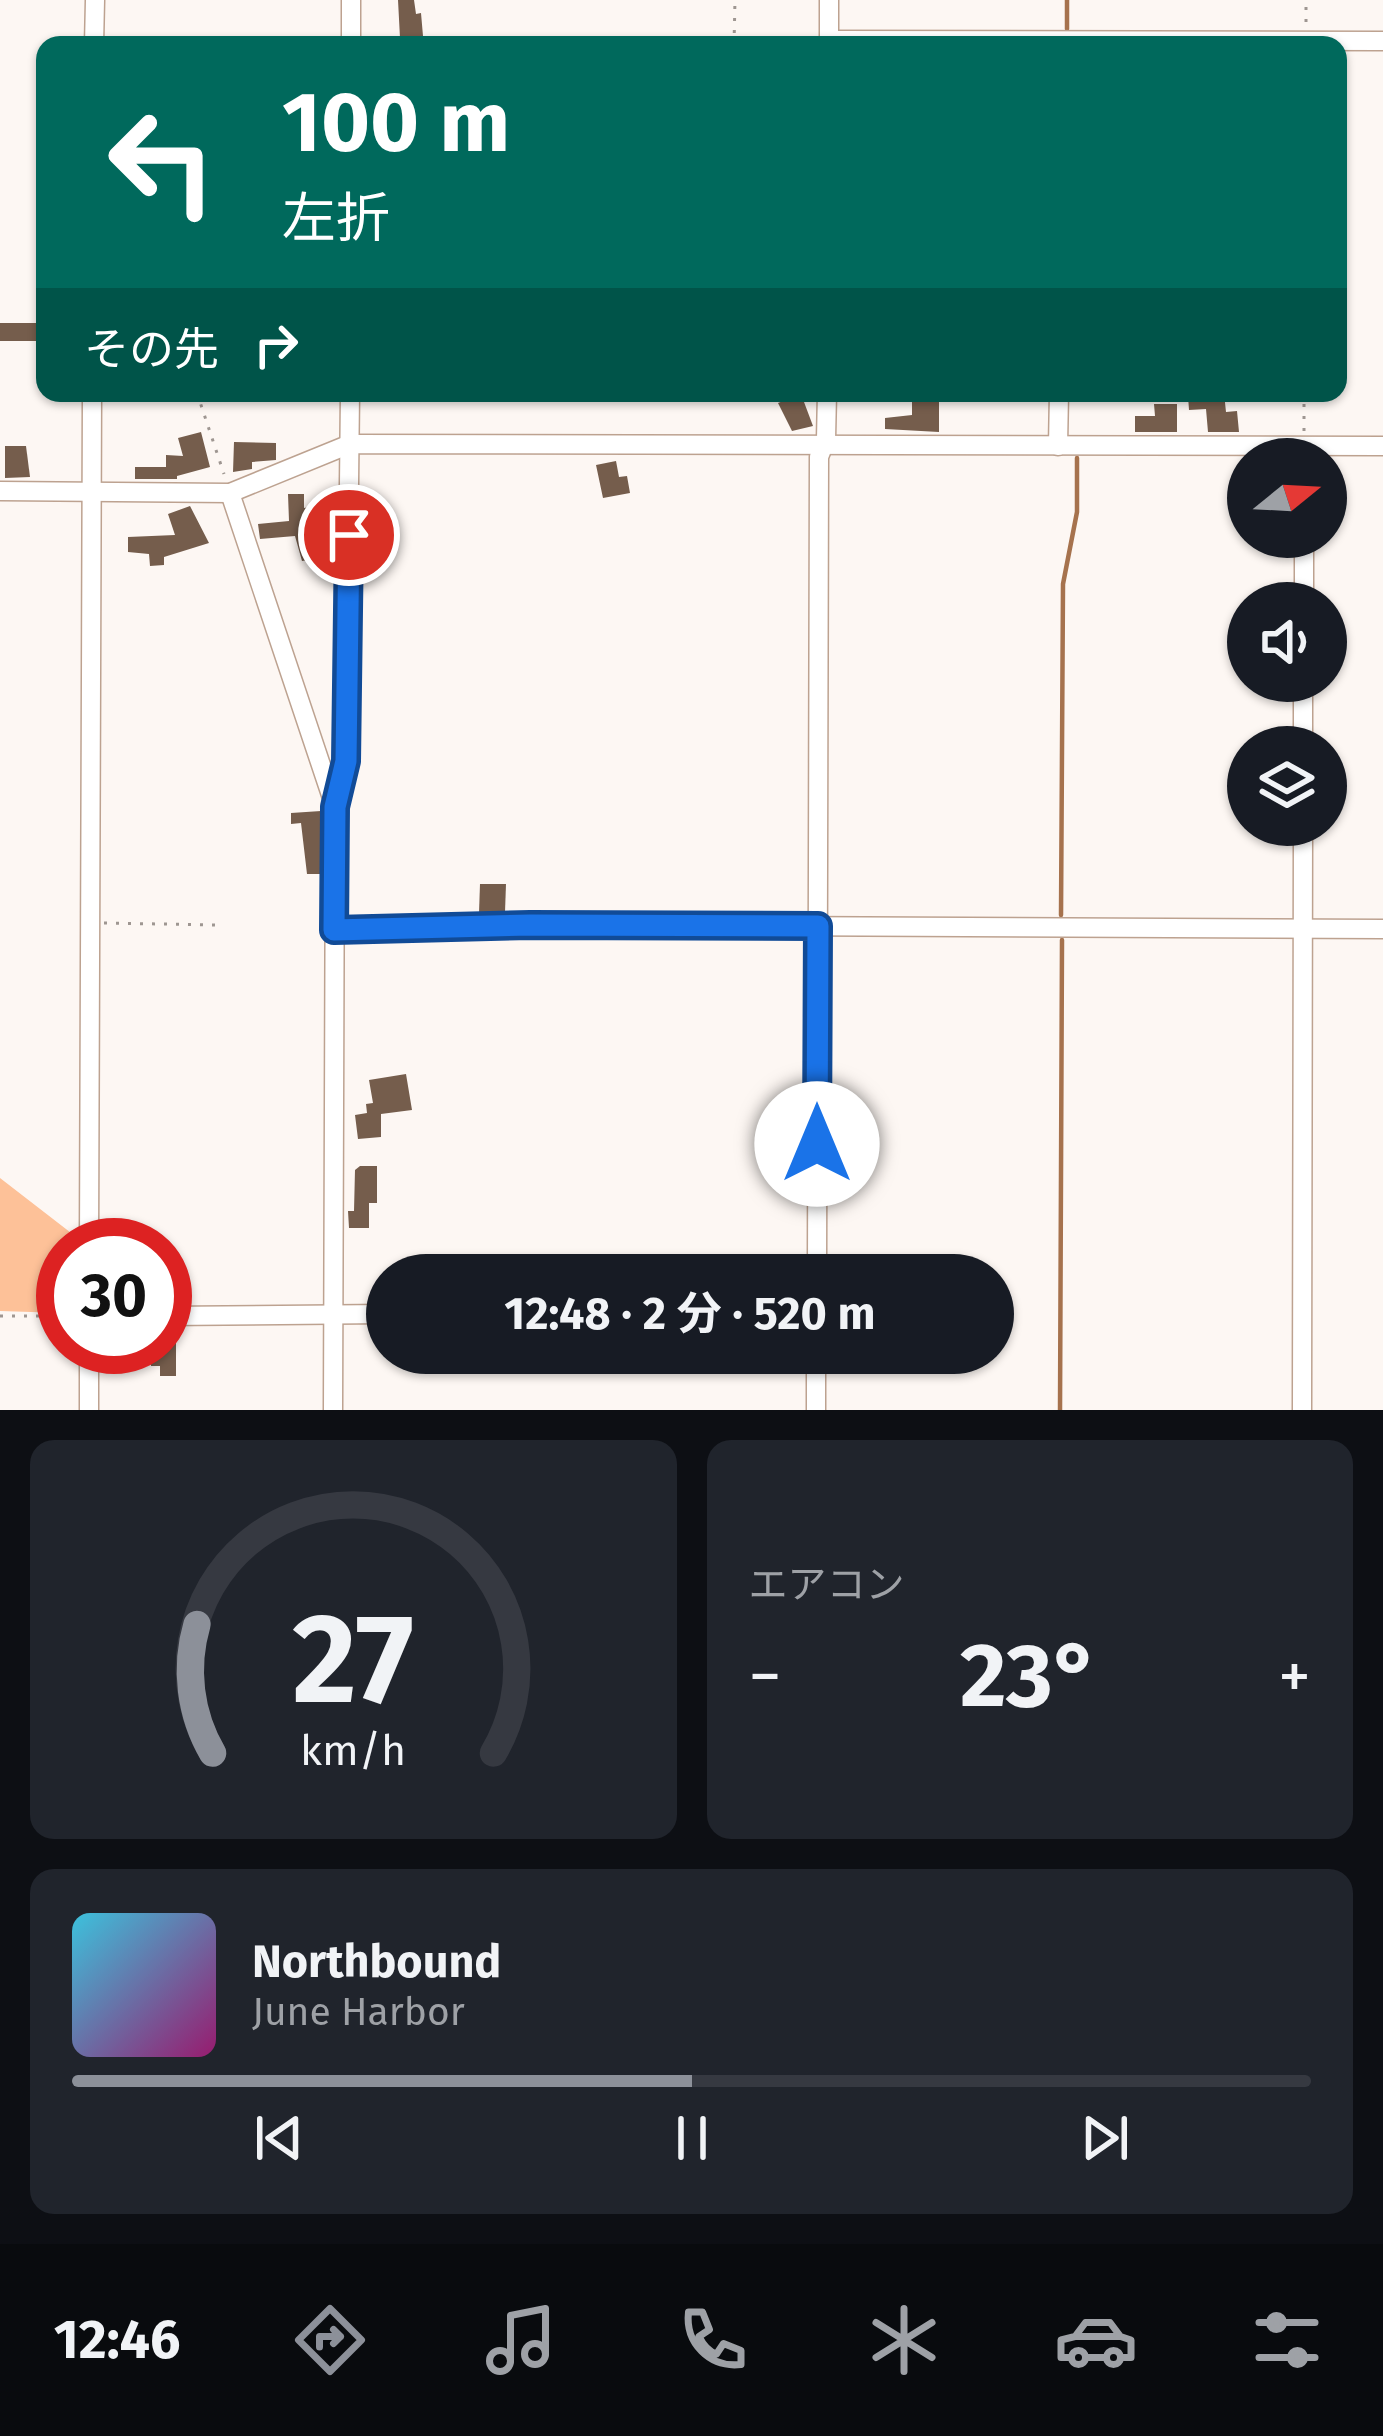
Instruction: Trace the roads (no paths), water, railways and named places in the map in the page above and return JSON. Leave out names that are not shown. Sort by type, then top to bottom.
[{"type":"street","points":[[94,36],[95,0]]},
{"type":"street","points":[[350,0],[350,36]]},
{"type":"street","points":[[829,0],[829,36]]},
{"type":"street","points":[[1347,41],[1383,41]]},
{"type":"street","points":[[89,1218],[92,402]]},
{"type":"street","points":[[333,1410],[335,807],[346,761],[350,402]]},
{"type":"street","points":[[817,1254],[819,458],[826,402]]},
{"type":"street","points":[[1058,446],[1059,402]]},
{"type":"street","points":[[0,491],[230,493],[350,444],[1227,450]]},
{"type":"street","points":[[1347,449],[1383,446]]},
{"type":"street","points":[[230,493],[335,807]]},
{"type":"street","points":[[1302,1410],[1303,846]]},
{"type":"street","points":[[334,930],[530,925],[1383,929]]},
{"type":"street","points":[[192,1316],[366,1314]]},
{"type":"street","points":[[89,1374],[89,1410]]},
{"type":"street","points":[[816,1374],[816,1410]]},
{"type":"waterway","points":[[1067,0],[1067,29]]},
{"type":"waterway","points":[[1061,915],[1063,584],[1077,512],[1077,458]]},
{"type":"waterway","points":[[1060,1410],[1062,940]]}]
